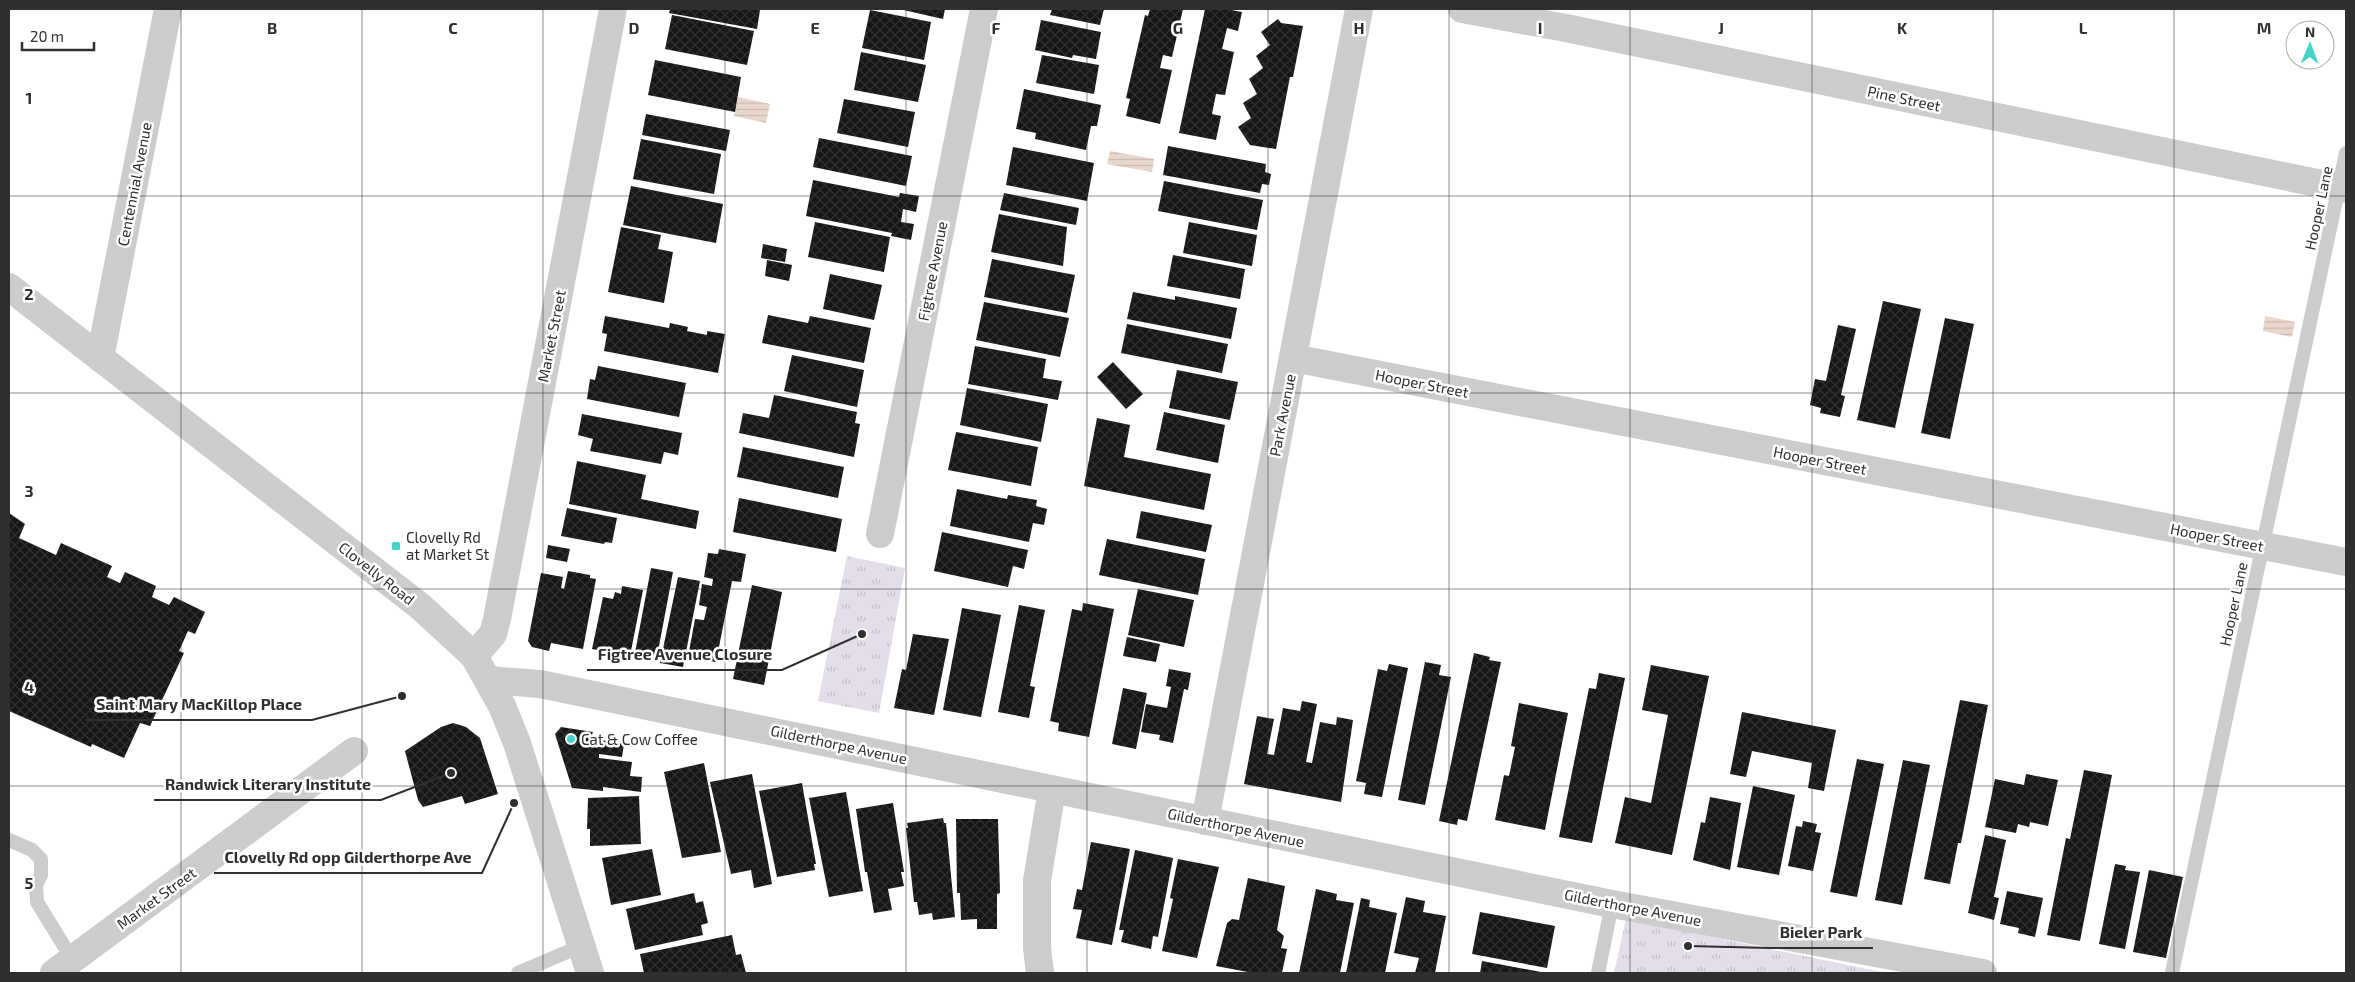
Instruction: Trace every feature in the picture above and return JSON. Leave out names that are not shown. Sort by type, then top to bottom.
[{"type":"street","name":"Centennial Avenue","points":[[100,358],[168,9]]},
{"type":"street","name":"Market Street","points":[[474,656],[493,634],[497,619],[613,9]]},
{"type":"street","name":"Figtree Avenue","points":[[880,534],[984,9]]},
{"type":"street","name":"Park Avenue","points":[[1205,821],[1359,9]]},
{"type":"street","name":"Pine Street","points":[[1462,9],[1568,18],[2343,188]]},
{"type":"street","name":"Clovelly Road","points":[[9,287],[421,607],[474,656],[488,680],[517,743],[590,973]]},
{"type":"street","name":"Hooper Street","points":[[1293,358],[2346,562]]},
{"type":"street","name":"Gilderthorpe Avenue","points":[[488,680],[540,684],[1612,904],[1984,973]]},
{"type":"street","name":"Market Street","points":[[63,966],[354,751]]},
{"type":"street","points":[[1040,973],[1037,948],[1037,881],[1052,789]]},
{"type":"lane","name":"Hooper Lane","points":[[2172,973],[2262,546],[2343,188],[2346,153]]},
{"type":"lane","points":[[9,840],[32,850],[41,859],[41,875],[36,885],[38,902],[63,966]]},
{"type":"lane","points":[[1598,973],[1612,904]]},
{"type":"lane","points":[[518,973],[581,946]]},
{"type":"green space","points":[[847,556],[905,568],[879,713],[818,701]]},
{"type":"green space","points":[[1626,919],[1886,973],[1614,973]]},
{"type":"shaded area","points":[[738,97],[770,104],[766,123],[734,116]]},
{"type":"shaded area","points":[[1110,151],[1154,159],[1152,172],[1107,164]]},
{"type":"shaded area","points":[[2265,316],[2295,322],[2292,337],[2263,331]]},
{"type":"building","points":[[670,9],[760,10],[757,29],[669,13]]},
{"type":"building","points":[[899,9],[945,9],[943,19]]},
{"type":"building","points":[[1052,9],[1104,9],[1100,25],[1050,15]]},
{"type":"building","points":[[1150,9],[1183,9],[1172,57],[1163,55],[1160,68],[1172,70],[1160,124],[1126,116],[1130,99],[1126,98],[1145,15],[1148,16]]},
{"type":"building","points":[[1205,9],[1226,9],[1242,12],[1238,31],[1227,28],[1222,49],[1234,52],[1225,95],[1216,94],[1212,114],[1221,116],[1216,140],[1179,133]]},
{"type":"building","points":[[870,10],[931,22],[924,60],[862,48]]},
{"type":"building","points":[[672,15],[754,31],[747,65],[665,49]]},
{"type":"building","points":[[1278,19],[1281,23],[1303,26],[1293,77],[1290,77],[1276,149],[1250,145],[1238,127],[1251,118],[1243,103],[1257,94],[1249,79],[1263,68],[1256,56],[1270,45],[1261,32]]},
{"type":"building","points":[[1041,20],[1101,32],[1096,59],[1073,55],[1072,58],[1035,50]]},
{"type":"building","points":[[861,52],[926,65],[918,102],[854,90]]},
{"type":"building","points":[[1042,55],[1099,65],[1094,94],[1036,83]]},
{"type":"building","points":[[655,60],[741,77],[735,112],[648,95]]},
{"type":"building","points":[[1024,89],[1101,105],[1097,126],[1091,126],[1086,150],[1035,139],[1036,133],[1016,129]]},
{"type":"building","points":[[844,99],[915,112],[908,147],[837,133]]},
{"type":"building","points":[[646,114],[730,130],[726,151],[642,135]]},
{"type":"building","points":[[819,138],[912,156],[906,186],[813,167]]},
{"type":"building","points":[[641,139],[721,154],[714,194],[633,179]]},
{"type":"building","points":[[1168,146],[1266,164],[1265,172],[1271,174],[1269,185],[1262,184],[1260,193],[1163,175]]},
{"type":"building","points":[[1013,147],[1094,163],[1087,201],[1006,185]]},
{"type":"building","points":[[813,180],[899,197],[900,193],[919,196],[916,212],[903,209],[901,222],[914,224],[911,240],[891,236],[892,233],[806,216]]},
{"type":"building","points":[[1164,181],[1263,200],[1257,230],[1158,211]]},
{"type":"building","points":[[631,186],[723,204],[716,243],[623,225]]},
{"type":"building","points":[[1004,193],[1079,208],[1076,225],[1000,210]]},
{"type":"building","points":[[999,214],[1067,227],[1063,266],[991,252]]},
{"type":"building","points":[[815,222],[890,237],[884,272],[808,257]]},
{"type":"building","points":[[1189,222],[1257,235],[1252,266],[1183,253]]},
{"type":"building","points":[[621,227],[661,235],[658,249],[673,252],[664,303],[608,292]]},
{"type":"building","points":[[763,244],[787,249],[785,262],[761,258]]},
{"type":"building","points":[[1173,255],[1245,269],[1240,299],[1167,286]]},
{"type":"building","points":[[992,259],[1075,275],[1067,313],[984,297]]},
{"type":"building","points":[[767,260],[792,265],[789,281],[765,276]]},
{"type":"building","points":[[830,274],[882,285],[874,320],[823,309]]},
{"type":"building","points":[[1133,292],[1175,300],[1175,296],[1237,308],[1231,339],[1127,319]]},
{"type":"building","points":[[1883,301],[1921,309],[1895,428],[1857,420]]},
{"type":"building","points":[[984,302],[1069,318],[1060,357],[976,340]]},
{"type":"building","points":[[768,315],[808,323],[810,316],[871,328],[864,363],[762,343]]},
{"type":"building","points":[[605,316],[669,328],[670,323],[688,327],[687,331],[707,335],[707,331],[725,334],[718,373],[604,351],[607,334],[602,333]]},
{"type":"building","points":[[1945,318],[1974,324],[1950,439],[1921,433]]},
{"type":"building","points":[[1127,324],[1228,344],[1222,373],[1121,353]]},
{"type":"building","points":[[1838,325],[1856,329],[1841,395],[1845,396],[1840,417],[1820,413],[1821,408],[1810,405],[1815,379],[1826,381]]},
{"type":"building","points":[[975,346],[1046,359],[1043,378],[1062,381],[1058,400],[968,384]]},
{"type":"building","points":[[792,355],[864,370],[857,407],[784,391]]},
{"type":"building","points":[[1113,362],[1143,394],[1126,409],[1097,377]]},
{"type":"building","points":[[598,366],[686,383],[679,417],[587,399],[590,379],[595,380]]},
{"type":"building","points":[[1177,370],[1238,382],[1230,420],[1169,408]]},
{"type":"building","points":[[967,388],[1048,404],[1041,442],[960,425]]},
{"type":"building","points":[[774,395],[857,412],[855,423],[860,424],[854,457],[739,433],[743,413],[769,418]]},
{"type":"building","points":[[1164,412],[1225,425],[1218,463],[1156,450]]},
{"type":"building","points":[[582,414],[682,433],[678,455],[664,452],[661,464],[590,451],[593,439],[578,435]]},
{"type":"building","points":[[1097,418],[1130,425],[1124,457],[1211,474],[1204,510],[1084,486]]},
{"type":"building","points":[[956,432],[1038,447],[1031,486],[948,470]]},
{"type":"building","points":[[743,447],[844,467],[838,498],[737,477]]},
{"type":"building","points":[[577,461],[646,475],[641,499],[699,511],[696,529],[569,504]]},
{"type":"building","points":[[957,489],[1007,499],[1008,495],[1037,500],[1036,506],[1047,509],[1044,525],[1033,523],[1029,542],[950,526]]},
{"type":"building","points":[[739,498],[842,519],[836,552],[733,532]]},
{"type":"building","points":[[567,508],[617,518],[612,543],[605,542],[604,544],[561,536]]},
{"type":"building","points":[[1141,511],[1212,525],[1206,552],[1136,538]]},
{"type":"building","points":[[9,513],[25,524],[19,538],[56,555],[61,543],[112,566],[107,577],[120,583],[125,572],[156,586],[152,597],[169,605],[174,597],[205,612],[195,634],[188,631],[179,651],[184,653],[150,726],[140,723],[124,758],[92,744],[91,747],[9,711]]},
{"type":"building","points":[[942,532],[1028,550],[1024,569],[1013,566],[1008,587],[934,571]]},
{"type":"building","points":[[1107,539],[1205,559],[1198,595],[1099,575]]},
{"type":"building","points":[[548,545],[570,549],[567,562],[546,558]]},
{"type":"building","points":[[719,549],[746,554],[741,582],[732,581],[716,662],[688,657],[695,619],[704,620],[707,607],[699,605],[702,584],[712,586],[713,579],[704,577],[708,553],[718,554]]},
{"type":"building","points":[[651,568],[673,572],[656,662],[634,658]]},
{"type":"building","points":[[568,571],[590,575],[590,578],[596,579],[583,649],[551,643],[549,651],[532,647],[528,641],[541,573],[563,577],[561,588],[564,589]]},
{"type":"building","points":[[678,577],[700,581],[683,667],[660,663]]},
{"type":"building","points":[[752,585],[782,592],[764,685],[733,679]]},
{"type":"building","points":[[622,586],[643,590],[630,656],[592,649],[603,597],[613,599],[615,592],[621,594]]},
{"type":"building","points":[[1138,589],[1194,600],[1184,647],[1128,635]]},
{"type":"building","points":[[1083,603],[1114,609],[1089,737],[1058,731],[1059,723],[1050,721],[1072,609],[1082,611]]},
{"type":"building","points":[[1019,605],[1045,610],[1030,686],[1035,687],[1029,718],[998,712]]},
{"type":"building","points":[[962,608],[1001,615],[981,717],[943,710]]},
{"type":"building","points":[[913,634],[949,639],[934,715],[894,708],[902,669],[906,670]]},
{"type":"building","points":[[1127,637],[1160,644],[1156,662],[1123,656]]},
{"type":"building","points":[[1474,653],[1490,657],[1489,660],[1501,662],[1467,821],[1458,819],[1457,825],[1439,821]]},
{"type":"building","points":[[1425,662],[1441,665],[1439,675],[1451,677],[1425,805],[1398,800]]},
{"type":"building","points":[[1389,664],[1408,668],[1382,797],[1364,794],[1366,783],[1356,781],[1378,669],[1387,671]]},
{"type":"building","points":[[1651,665],[1709,676],[1672,855],[1615,843],[1625,797],[1651,803],[1668,715],[1642,710]]},
{"type":"building","points":[[1169,669],[1191,673],[1188,690],[1184,689],[1173,743],[1159,740],[1160,735],[1141,732],[1146,704],[1167,708],[1171,687],[1166,686]]},
{"type":"building","points":[[1599,673],[1625,678],[1592,843],[1559,837],[1589,688],[1596,689]]},
{"type":"building","points":[[1123,688],[1147,693],[1136,749],[1112,744]]},
{"type":"building","points":[[1960,700],[1988,705],[1961,843],[1958,843],[1950,884],[1924,879]]},
{"type":"building","points":[[1302,701],[1317,704],[1306,762],[1312,763],[1320,722],[1336,725],[1337,717],[1353,720],[1341,802],[1244,784],[1257,716],[1274,719],[1267,754],[1274,755],[1283,708],[1300,711]]},
{"type":"building","points":[[1519,703],[1568,713],[1545,830],[1495,820],[1504,775],[1509,776],[1515,747],[1511,746]]},
{"type":"building","points":[[1742,712],[1836,730],[1824,791],[1808,788],[1812,763],[1752,751],[1746,777],[1730,774]]},
{"type":"building","points":[[453,723],[466,727],[480,738],[498,794],[465,804],[462,796],[423,807],[418,800],[405,751],[441,727]]},
{"type":"building","points":[[561,727],[593,732],[591,738],[624,744],[622,757],[599,754],[599,758],[632,762],[630,776],[642,777],[641,792],[603,787],[603,791],[572,788],[555,734]]},
{"type":"building","points":[[1857,759],[1884,764],[1857,897],[1830,892]]},
{"type":"building","points":[[1903,760],[1930,765],[1902,905],[1875,900]]},
{"type":"building","points":[[704,763],[721,852],[682,858],[664,772]]},
{"type":"building","points":[[2084,770],[2112,775],[2080,941],[2047,935],[2066,838],[2070,839]]},
{"type":"building","points":[[752,774],[772,884],[754,888],[751,870],[731,874],[710,782]]},
{"type":"building","points":[[2026,774],[2058,780],[2048,826],[2030,822],[2029,827],[2018,824],[2016,833],[1985,827],[1995,779],[2024,785]]},
{"type":"building","points":[[802,783],[816,864],[814,864],[815,870],[777,877],[759,791]]},
{"type":"building","points":[[1753,786],[1795,795],[1779,875],[1737,867]]},
{"type":"building","points":[[846,792],[863,891],[829,897],[809,798]]},
{"type":"building","points":[[639,796],[641,844],[590,846],[590,829],[587,829],[588,798]]},
{"type":"building","points":[[1710,797],[1741,803],[1730,870],[1693,860],[1701,822],[1705,823]]},
{"type":"building","points":[[893,803],[904,872],[901,872],[904,886],[888,889],[892,910],[874,913],[867,872],[865,872],[856,809]]},
{"type":"building","points":[[943,818],[944,823],[946,823],[955,917],[933,920],[932,913],[919,915],[917,902],[914,902],[906,828],[908,828],[907,823]]},
{"type":"building","points":[[956,819],[998,819],[1000,893],[997,894],[997,929],[977,929],[977,919],[961,920],[960,893],[957,893]]},
{"type":"building","points":[[1803,821],[1817,824],[1815,832],[1821,833],[1813,871],[1788,866],[1796,826],[1802,827]]},
{"type":"building","points":[[1985,835],[2006,840],[1994,897],[1999,898],[1994,920],[1968,913]]},
{"type":"building","points":[[1091,842],[1130,849],[1112,945],[1076,938],[1082,910],[1073,909],[1077,889],[1082,890]]},
{"type":"building","points":[[652,849],[661,895],[611,905],[602,858]]},
{"type":"building","points":[[1135,850],[1173,858],[1158,937],[1153,936],[1151,949],[1121,942],[1124,930],[1119,930]]},
{"type":"building","points":[[1178,859],[1219,867],[1197,958],[1162,951],[1173,899],[1170,898]]},
{"type":"building","points":[[2115,864],[2126,866],[2125,870],[2140,872],[2125,949],[2099,944]]},
{"type":"building","points":[[2149,870],[2183,877],[2166,958],[2133,952]]},
{"type":"building","points":[[1248,878],[1285,886],[1277,930],[1284,936],[1281,948],[1287,949],[1282,973],[1253,973],[1216,966],[1227,923],[1232,919],[1239,920]]},
{"type":"building","points":[[1316,889],[1337,894],[1336,900],[1354,903],[1340,973],[1299,973]]},
{"type":"building","points":[[2007,891],[2043,898],[2035,937],[2018,933],[2019,928],[2000,924]]},
{"type":"building","points":[[694,893],[696,903],[703,901],[708,923],[701,925],[703,935],[635,950],[626,909]]},
{"type":"building","points":[[1406,897],[1425,901],[1423,912],[1446,916],[1435,973],[1415,973],[1419,958],[1394,953]]},
{"type":"building","points":[[1361,898],[1370,900],[1369,907],[1397,913],[1385,973],[1346,973]]},
{"type":"building","points":[[1480,912],[1555,926],[1547,968],[1472,954]]},
{"type":"building","points":[[732,935],[736,955],[741,954],[746,973],[644,973],[640,954]]},
{"type":"building","points":[[1482,961],[1541,972],[1541,973],[1480,973]]},
{"type":"place","name":"Clovelly Rd at Market St","points":[[396,546]]},
{"type":"place","name":"Figtree Avenue Closure","points":[[862,634]]},
{"type":"place","name":"Saint Mary MacKillop Place","points":[[402,696]]},
{"type":"place","name":"Cat & Cow Coffee","points":[[571,739]]},
{"type":"place","name":"Randwick Literary Institute","points":[[451,773]]},
{"type":"place","name":"Clovelly Rd opp Gilderthorpe Ave","points":[[514,803]]},
{"type":"place","name":"Bieler Park","points":[[1688,946]]}]
